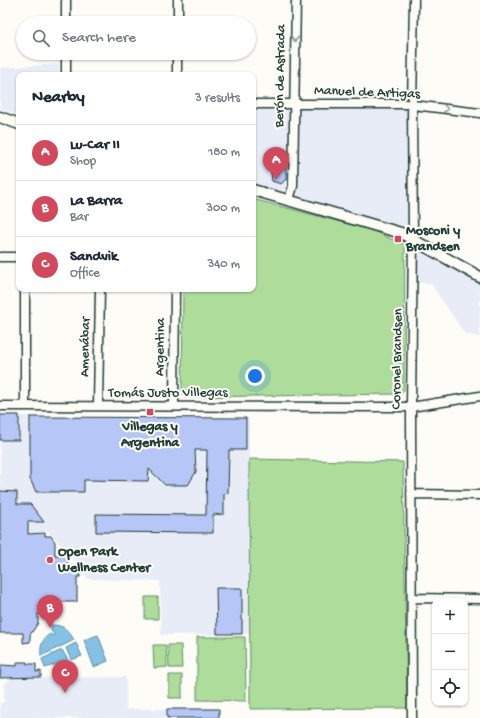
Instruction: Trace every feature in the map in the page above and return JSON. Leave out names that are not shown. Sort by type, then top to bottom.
[{"type":"main road","points":[[0,117],[16,123]]},
{"type":"main road","points":[[256,191],[388,228],[413,238],[480,277]]},
{"type":"street","points":[[66,0],[66,16]]},
{"type":"street","points":[[178,0],[178,16]]},
{"type":"street","name":"Berón de Astrada","points":[[289,200],[293,186],[296,0]]},
{"type":"street","name":"Coronel Brandsen","points":[[412,718],[411,407],[413,238],[412,105],[414,0]]},
{"type":"street","points":[[66,60],[66,72]]},
{"type":"street","points":[[177,72],[178,60]]},
{"type":"street","name":"Manuel de Artigas","points":[[256,104],[405,104],[480,113]]},
{"type":"street","points":[[0,257],[16,257]]},
{"type":"street","points":[[25,292],[25,406]]},
{"type":"street","name":"Amenábar","points":[[98,406],[100,292]]},
{"type":"street","name":"Argentina","points":[[174,406],[175,292]]},
{"type":"street","name":"Tomás Justo Villegas","points":[[0,406],[411,407],[480,396]]},
{"type":"street","points":[[411,494],[480,495]]},
{"type":"street","points":[[412,598],[480,599]]},
{"type":"shaded area","points":[[59,64],[59,72],[16,72],[16,114],[0,109],[0,68]]},
{"type":"shaded area","points":[[256,107],[405,108],[408,112],[408,223],[406,226],[402,227],[256,184]]},
{"type":"shaded area","points":[[421,251],[480,284],[480,337],[465,334],[431,284],[415,282],[415,256]]},
{"type":"shaded area","points":[[0,415],[85,418],[249,418],[250,634],[161,635],[160,581],[88,579],[72,557],[48,531],[28,534],[17,584],[17,633],[0,633]]},
{"type":"shaded area","points":[[126,677],[126,709],[167,709],[167,718],[0,718],[0,703],[4,703],[4,683],[15,678]]},
{"type":"green space","points":[[256,200],[371,230],[405,245],[404,390],[401,394],[187,397],[182,393],[183,292],[256,292]]},
{"type":"green space","points":[[249,459],[403,462],[407,708],[250,709]]},
{"type":"green space","points":[[145,597],[158,597],[158,619],[145,619]]},
{"type":"green space","points":[[197,637],[245,637],[246,701],[197,700]]},
{"type":"green space","points":[[153,645],[166,645],[167,667],[154,668]]},
{"type":"green space","points":[[168,645],[181,645],[182,668],[169,668]]},
{"type":"green space","points":[[169,675],[182,675],[182,698],[169,698]]},
{"type":"water","points":[[51,625],[65,628],[74,640],[41,656],[41,646],[43,641],[50,634],[53,636],[54,634],[51,631]]},
{"type":"water","points":[[98,635],[108,661],[94,667],[84,640]]},
{"type":"water","points":[[76,643],[82,656],[71,660],[66,648]]},
{"type":"water","points":[[62,650],[68,660],[45,668],[42,659]]},
{"type":"building","points":[[278,166],[286,166],[286,179],[281,184],[272,181],[271,172],[278,174]]},
{"type":"building","points":[[0,415],[19,415],[19,440],[0,440]]},
{"type":"building","points":[[30,417],[246,418],[246,450],[229,450],[228,493],[224,494],[224,514],[213,515],[213,533],[96,532],[96,514],[206,515],[207,450],[195,450],[196,472],[188,485],[165,485],[149,469],[148,481],[84,480],[84,492],[36,492],[30,479]]},
{"type":"building","points":[[0,491],[17,492],[17,504],[31,505],[44,522],[28,522],[28,534],[45,533],[45,536],[51,536],[55,542],[55,555],[67,555],[68,566],[74,566],[80,571],[80,577],[77,577],[77,602],[53,602],[53,614],[38,614],[38,623],[30,635],[30,642],[23,643],[23,633],[0,633]]},
{"type":"building","points":[[216,588],[242,588],[242,634],[217,634]]},
{"type":"building","points":[[17,662],[36,664],[36,672],[41,671],[41,677],[0,678],[1,665],[17,666]]},
{"type":"building","points":[[167,709],[219,709],[219,718],[167,718]]},
{"type":"place","name":"Lu-Car II","points":[[276,180]]},
{"type":"place","name":"Mosconi y Brandsen","points":[[398,239]]},
{"type":"place","name":"Villegas y Argentina","points":[[150,412]]},
{"type":"place","name":"Open Park Wellness Center","points":[[50,560]]},
{"type":"place","name":"La Barra","points":[[50,628]]},
{"type":"place","name":"Sandvik","points":[[65,693]]}]
